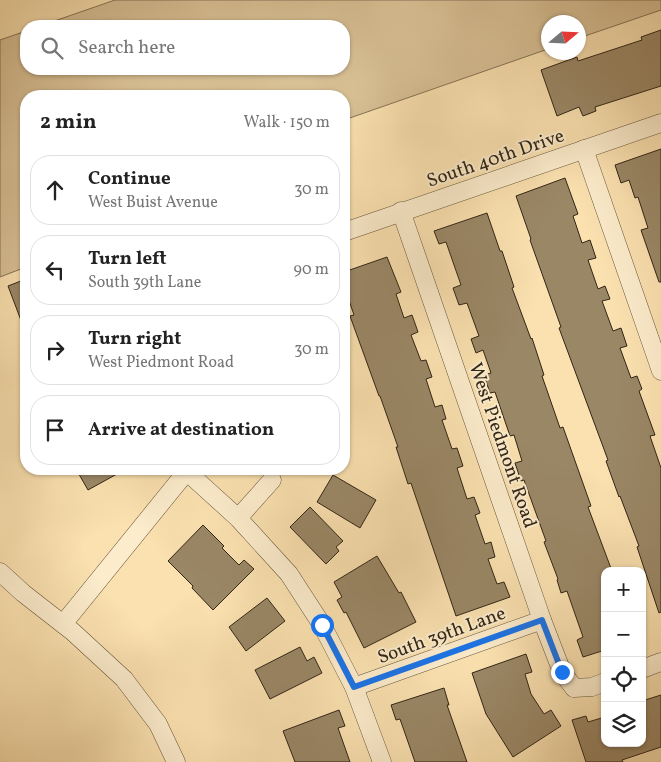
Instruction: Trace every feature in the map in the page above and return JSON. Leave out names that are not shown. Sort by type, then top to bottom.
[{"type":"street","name":"South 40th Drive","points":[[350,230],[661,123]]},
{"type":"street","points":[[584,149],[661,370]]},
{"type":"street","name":"West Piedmont Road","points":[[401,211],[542,620],[562,672],[574,688],[592,687],[601,684]]},
{"type":"street","points":[[63,624],[181,475]]},
{"type":"street","points":[[191,475],[238,518],[288,574],[322,625],[354,687],[382,762]]},
{"type":"street","points":[[238,518],[272,480]]},
{"type":"street","points":[[0,572],[63,624],[124,679],[158,724],[176,762]]},
{"type":"street","name":"South 39th Lane","points":[[354,687],[542,620]]},
{"type":"street","points":[[646,668],[661,662]]},
{"type":"shaded area","points":[[115,0],[661,0],[661,10],[586,36],[586,15],[541,15],[541,51],[350,118],[350,90],[20,90],[20,269],[0,277],[0,40],[20,33],[20,75],[350,75],[350,20],[57,20]]},
{"type":"building","points":[[661,30],[661,86],[595,107],[596,111],[583,116],[579,107],[557,116],[541,70],[569,60],[586,60],[586,58],[642,40],[641,37]]},
{"type":"building","points":[[661,149],[661,282],[659,282],[641,230],[648,228],[638,197],[635,198],[629,180],[621,183],[615,165]]},
{"type":"building","points":[[565,178],[578,214],[573,216],[582,243],[590,240],[596,258],[588,260],[598,289],[605,286],[610,299],[602,301],[613,331],[621,328],[627,346],[620,348],[631,378],[637,376],[642,389],[639,391],[655,435],[650,436],[661,468],[661,612],[659,613],[646,574],[646,567],[644,567],[637,547],[639,546],[619,497],[606,461],[608,460],[559,328],[561,327],[516,196]]},
{"type":"building","points":[[487,213],[514,287],[512,288],[532,338],[544,375],[542,376],[560,428],[563,427],[591,506],[588,507],[610,567],[601,567],[601,651],[583,657],[577,640],[583,637],[567,591],[561,593],[558,579],[544,542],[546,541],[524,480],[521,481],[515,463],[522,461],[514,435],[510,436],[495,392],[490,393],[484,375],[491,373],[483,350],[476,353],[471,339],[479,336],[467,303],[459,305],[453,288],[461,285],[446,242],[439,244],[434,231]]},
{"type":"building","points":[[387,257],[401,292],[396,294],[404,318],[412,315],[418,332],[411,335],[421,361],[426,360],[432,377],[426,379],[435,407],[442,405],[446,419],[442,420],[452,449],[457,448],[463,466],[457,468],[467,499],[474,497],[480,513],[475,515],[485,544],[491,542],[495,557],[488,559],[497,584],[504,582],[510,597],[456,616],[411,483],[408,484],[396,447],[398,447],[350,316],[354,315],[350,303],[350,270]]},
{"type":"building","points":[[20,281],[20,318],[8,286]]},
{"type":"building","points":[[79,475],[115,475],[88,490]]},
{"type":"building","points":[[333,475],[376,500],[360,528],[317,502]]},
{"type":"building","points":[[310,507],[343,541],[336,547],[339,551],[326,564],[290,527]]},
{"type":"building","points":[[203,525],[224,546],[222,548],[239,565],[244,560],[254,569],[213,610],[192,588],[193,586],[168,561]]},
{"type":"building","points":[[377,556],[399,593],[401,592],[416,622],[364,648],[346,612],[344,613],[337,600],[342,597],[334,582]]},
{"type":"building","points":[[267,598],[285,621],[246,651],[229,627]]},
{"type":"building","points":[[300,647],[307,661],[314,657],[322,673],[270,699],[255,670]]},
{"type":"building","points":[[526,654],[532,672],[525,674],[531,694],[544,714],[551,710],[561,726],[513,757],[486,714],[472,673]]},
{"type":"building","points":[[444,688],[449,705],[447,705],[467,762],[415,762],[400,719],[396,720],[391,705]]},
{"type":"building","points":[[661,695],[661,747],[622,760],[623,762],[586,762],[572,720],[586,716],[588,722],[601,718],[601,747],[646,747],[646,700]]},
{"type":"building","points":[[339,710],[345,726],[338,728],[350,762],[295,762],[283,731]]},
{"type":"route","points":[[322,625],[354,687],[542,620],[562,672]]}]
